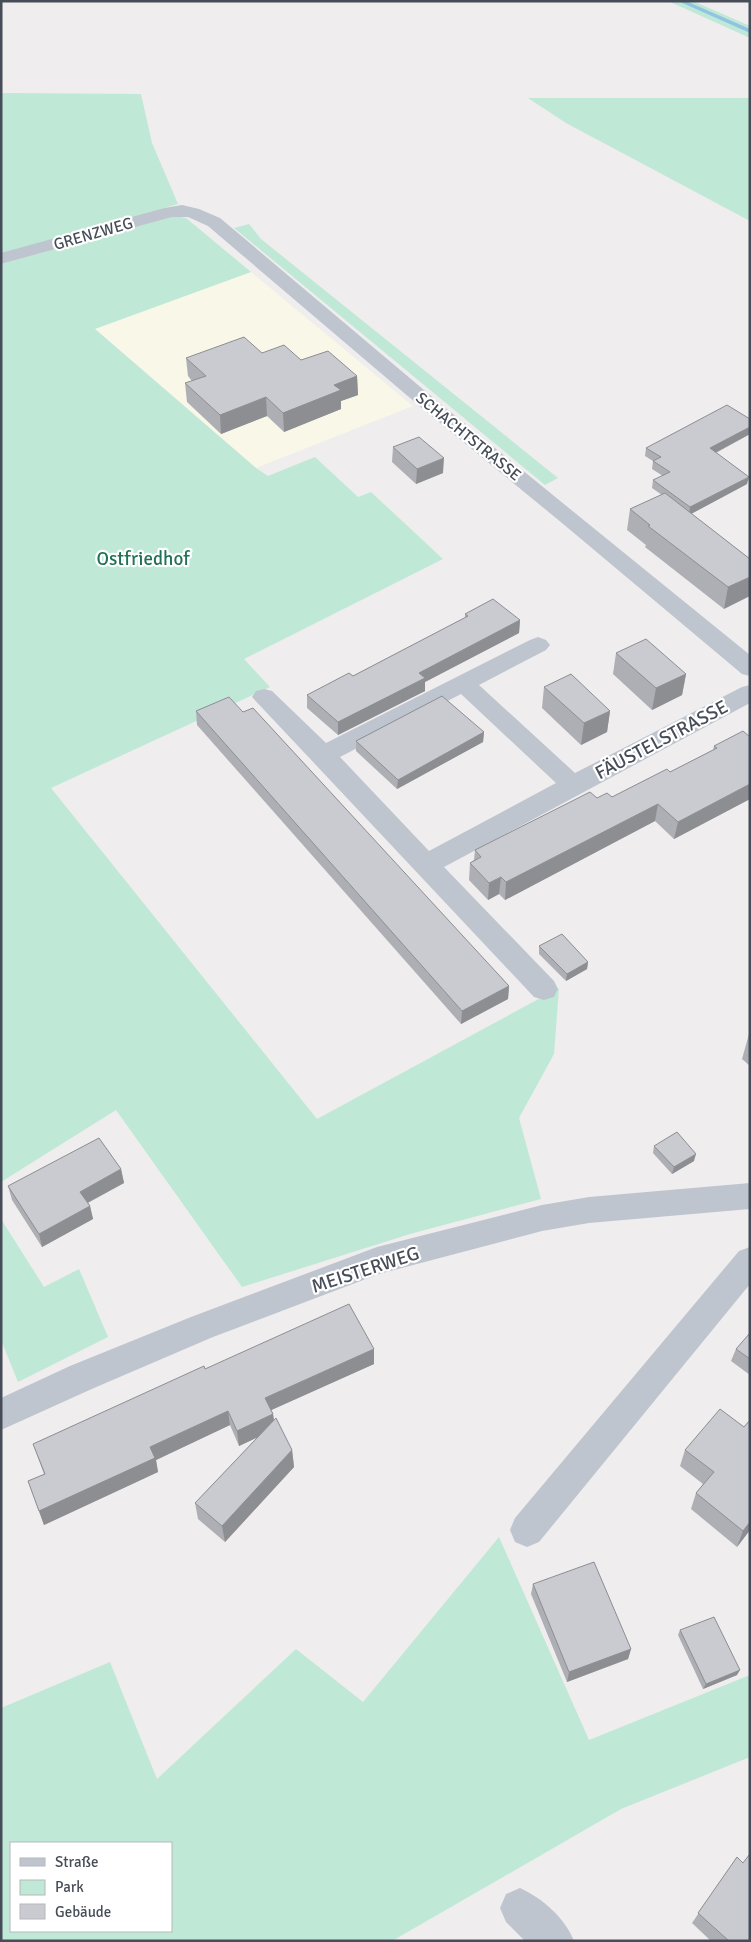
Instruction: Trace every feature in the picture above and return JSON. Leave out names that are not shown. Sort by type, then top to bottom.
[{"type":"street","name":"GRENZWEG","points":[[1,259],[170,212],[185,210]]},
{"type":"street","name":"SCHACHTSTRASSE","points":[[185,210],[200,214],[214,222],[430,405],[570,518],[750,668]]},
{"type":"street","points":[[322,755],[538,645]]},
{"type":"street","name":"FÄUSTELSTRASSE","points":[[463,683],[573,786]]},
{"type":"street","name":"FÄUSTELSTRASSE","points":[[427,864],[750,693]]},
{"type":"street","points":[[264,697],[427,864],[544,989]]},
{"type":"street","name":"MEISTERWEG","points":[[1,1415],[82,1377],[202,1327],[377,1261],[542,1218],[589,1210],[750,1196]]},
{"type":"street","points":[[526,1530],[750,1261]]},
{"type":"street","points":[[520,1908],[554,1941]]},
{"type":"shaded area","points":[[251,272],[413,406],[256,468],[94,328]]},
{"type":"green space","points":[[668,1],[693,1],[750,26],[750,38]]},
{"type":"green space","points":[[1,93],[141,94],[152,143],[178,204],[1,254]]},
{"type":"green space","points":[[528,98],[750,98],[750,221],[566,123]]},
{"type":"green space","name":"Ostfriedhof","points":[[174,216],[186,218],[251,272],[95,329],[256,468],[268,476],[315,457],[358,497],[371,492],[443,559],[244,659],[270,687],[51,788],[317,1119],[559,988],[554,1054],[519,1118],[541,1199],[410,1234],[242,1287],[116,1110],[1,1182],[1,264]]},
{"type":"green space","points":[[249,224],[261,239],[558,478],[545,485],[234,228]]},
{"type":"green space","points":[[1,1219],[44,1287],[79,1269],[108,1337],[18,1382],[1,1340]]},
{"type":"green space","points":[[499,1537],[589,1740],[750,1675],[750,1757],[621,1809],[392,1941],[1,1941],[1,1708],[110,1662],[157,1779],[296,1649],[363,1702]]},
{"type":"building","points":[[244,337],[262,353],[284,345],[301,360],[328,351],[357,376],[334,385],[341,390],[283,413],[266,397],[220,415],[185,383],[206,376],[186,358]]},
{"type":"building","points":[[727,405],[750,419],[750,427],[710,448],[749,477],[690,507],[653,480],[670,472],[653,461],[661,457],[646,448]]},
{"type":"building","points":[[419,437],[444,458],[417,469],[393,447]]},
{"type":"building","points":[[665,493],[750,559],[750,577],[728,587],[648,526],[650,525],[630,509]]},
{"type":"building","points":[[493,599],[520,620],[419,673],[425,678],[338,722],[307,695],[349,673],[353,676],[468,616],[465,614]]},
{"type":"building","points":[[646,639],[686,674],[656,688],[616,653]]},
{"type":"building","points":[[571,674],[610,711],[584,723],[544,687]]},
{"type":"building","points":[[442,696],[484,732],[398,780],[356,741]]},
{"type":"building","points":[[229,697],[243,712],[253,708],[509,986],[462,1011],[196,711]]},
{"type":"building","points":[[743,731],[750,737],[750,784],[678,822],[658,804],[506,882],[501,877],[489,883],[470,863],[481,857],[475,850],[590,792],[597,798],[607,793],[612,797],[667,769],[670,772],[717,748],[714,746]]},
{"type":"building","points":[[562,934],[588,962],[567,974],[539,946]]},
{"type":"building","points":[[677,1132],[696,1154],[674,1167],[654,1146]]},
{"type":"building","points":[[99,1138],[121,1169],[80,1192],[90,1206],[39,1234],[8,1186]]},
{"type":"building","points":[[349,1304],[374,1349],[265,1398],[273,1414],[237,1431],[228,1411],[150,1447],[155,1458],[39,1511],[28,1481],[45,1474],[33,1444],[204,1366],[205,1369]]},
{"type":"building","points":[[750,1333],[750,1359],[736,1349]]},
{"type":"building","points":[[720,1409],[744,1427],[750,1420],[750,1522],[743,1531],[696,1493],[714,1472],[685,1450]]},
{"type":"building","points":[[276,1418],[292,1450],[222,1526],[195,1503]]},
{"type":"building","points":[[594,1562],[631,1649],[569,1672],[533,1584]]},
{"type":"building","points":[[714,1617],[740,1670],[706,1684],[680,1630]]},
{"type":"building","points":[[749,1855],[750,1941],[729,1941],[698,1913],[737,1857],[743,1863]]},
{"type":"waterway","points":[[681,1],[750,31]]}]
